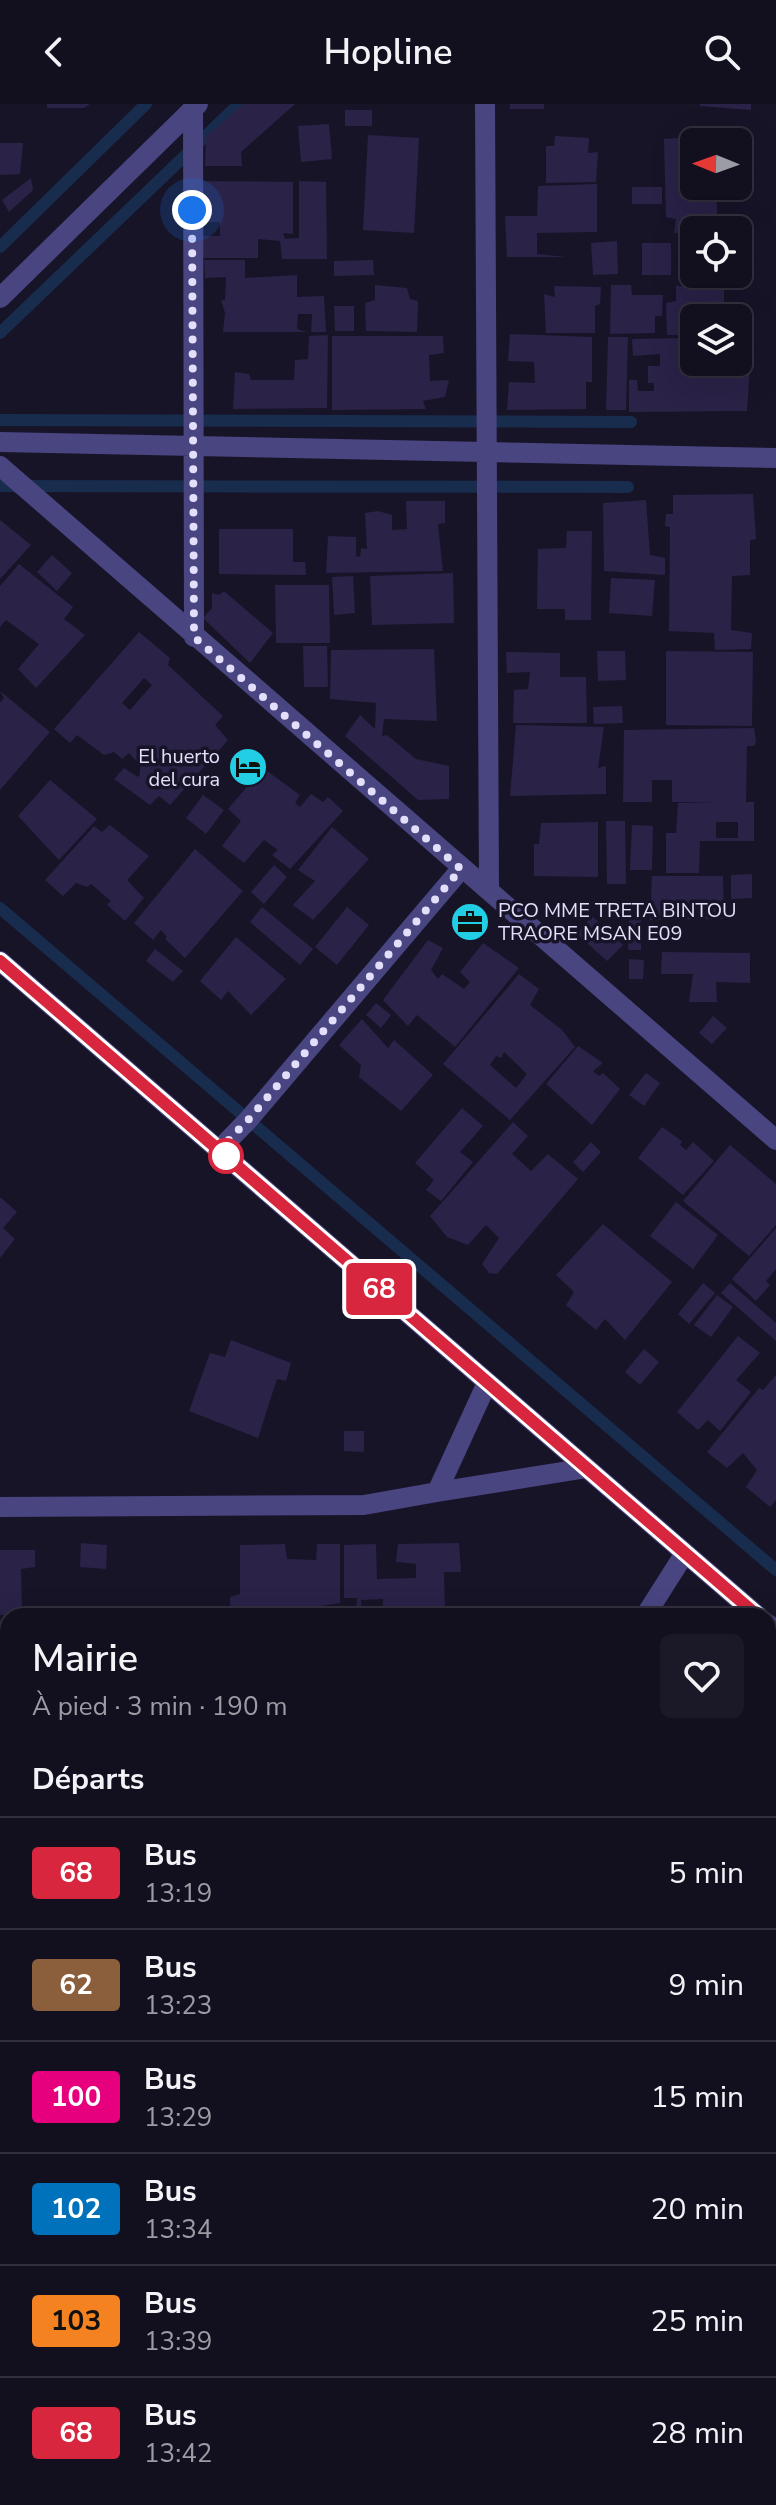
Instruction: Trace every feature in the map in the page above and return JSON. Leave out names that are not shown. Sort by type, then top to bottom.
[{"type":"street","points":[[485,104],[489,887]]},
{"type":"street","points":[[0,298],[195,106]]},
{"type":"street","points":[[194,637],[195,106]]},
{"type":"street","points":[[0,442],[489,455],[776,458]]},
{"type":"street","points":[[0,466],[461,869],[489,887],[776,1140]]},
{"type":"street","points":[[219,1150],[249,1119],[461,869]]},
{"type":"street","points":[[0,961],[749,1608]]},
{"type":"street","points":[[437,1492],[487,1383]]},
{"type":"street","points":[[0,1507],[364,1505],[587,1468]]},
{"type":"street","points":[[650,1608],[685,1553]]},
{"type":"building","points":[[47,104],[90,104],[84,108],[47,108]]},
{"type":"building","points":[[243,104],[295,104],[241,152],[242,166],[205,166],[206,137]]},
{"type":"building","points":[[510,104],[544,104],[544,109],[510,109]]},
{"type":"building","points":[[751,104],[751,110],[700,106]]},
{"type":"building","points":[[345,110],[372,110],[372,126],[345,126]]},
{"type":"building","points":[[329,124],[332,159],[301,162],[298,126]]},
{"type":"building","points":[[368,135],[419,138],[414,233],[363,230]]},
{"type":"building","points":[[555,136],[589,138],[588,153],[598,152],[596,182],[546,183],[546,146],[554,146]]},
{"type":"building","points":[[680,138],[680,200],[717,200],[717,216],[680,216],[680,233],[674,233],[676,219],[666,217],[664,139]]},
{"type":"building","points":[[0,143],[23,143],[20,174],[0,175]]},
{"type":"building","points":[[31,178],[33,190],[9,212],[2,200]]},
{"type":"building","points":[[201,181],[293,182],[293,234],[283,233],[285,239],[299,238],[299,181],[326,182],[327,259],[282,259],[280,241],[258,239],[258,258],[200,258],[200,236],[220,236],[220,222],[204,222],[204,211],[199,209]]},
{"type":"building","points":[[597,184],[597,232],[537,233],[537,254],[566,257],[507,257],[505,216],[537,216],[538,186]]},
{"type":"building","points":[[632,187],[662,187],[662,204],[632,204]]},
{"type":"building","points":[[617,241],[618,274],[593,275],[591,243]]},
{"type":"building","points":[[642,243],[671,243],[671,275],[642,275]]},
{"type":"building","points":[[204,260],[245,260],[245,278],[297,275],[297,297],[324,296],[326,332],[311,332],[312,314],[298,314],[297,329],[307,332],[223,332],[225,313],[221,300],[225,300],[226,277],[205,278]]},
{"type":"building","points":[[373,260],[374,275],[334,276],[334,261]]},
{"type":"building","points":[[375,285],[407,288],[410,299],[418,301],[417,332],[366,331],[365,303],[375,300]]},
{"type":"building","points":[[611,285],[631,285],[632,295],[663,295],[662,316],[655,316],[655,333],[610,334]]},
{"type":"building","points":[[554,286],[601,287],[600,304],[595,306],[595,333],[546,333],[544,294],[555,297]]},
{"type":"building","points":[[676,286],[724,290],[724,304],[680,304],[680,335],[667,335],[666,303],[676,301]]},
{"type":"building","points":[[334,306],[354,306],[354,331],[335,331]]},
{"type":"building","points":[[510,334],[592,337],[592,382],[586,382],[586,409],[507,410],[509,382],[535,383],[534,362],[508,361]]},
{"type":"building","points":[[328,335],[327,408],[233,409],[235,372],[249,374],[251,380],[294,380],[295,360],[308,359],[309,336]]},
{"type":"building","points":[[332,336],[443,336],[444,353],[429,355],[430,381],[449,380],[445,397],[423,401],[426,409],[332,410]]},
{"type":"building","points":[[608,337],[628,337],[626,410],[606,410]]},
{"type":"building","points":[[680,338],[680,376],[749,376],[747,411],[629,412],[629,380],[637,380],[638,391],[654,391],[654,383],[648,383],[648,366],[660,366],[660,354],[633,356],[632,339]]},
{"type":"building","points":[[753,494],[756,539],[750,540],[750,575],[732,576],[731,630],[752,633],[751,649],[715,650],[714,633],[669,631],[670,527],[665,526],[666,514],[673,514],[673,495]]},
{"type":"building","points":[[646,500],[650,555],[665,558],[665,575],[604,571],[603,503]]},
{"type":"building","points":[[406,501],[445,501],[445,523],[438,524],[443,571],[326,573],[328,536],[356,537],[356,556],[360,557],[361,548],[367,549],[365,513],[378,511],[392,515],[392,530],[407,529]]},
{"type":"building","points":[[0,520],[31,545],[0,579]]},
{"type":"building","points":[[219,529],[293,529],[293,562],[305,562],[306,575],[219,574]]},
{"type":"building","points":[[567,531],[592,531],[591,620],[565,620],[565,609],[537,609],[538,549],[566,548]]},
{"type":"building","points":[[52,555],[72,573],[57,591],[37,572]]},
{"type":"building","points":[[19,564],[73,607],[64,619],[85,635],[36,688],[18,669],[39,644],[6,620],[0,627],[0,586]]},
{"type":"building","points":[[453,573],[454,623],[372,625],[370,576]]},
{"type":"building","points":[[353,576],[355,613],[334,615],[332,577]]},
{"type":"building","points":[[611,578],[655,580],[652,616],[609,613]]},
{"type":"building","points":[[275,585],[329,585],[330,643],[276,643]]},
{"type":"building","points":[[224,591],[273,633],[250,663],[203,618],[212,608],[212,593],[219,595]]},
{"type":"building","points":[[139,632],[170,658],[168,665],[223,716],[215,725],[228,740],[170,805],[159,796],[150,805],[114,779],[124,768],[138,777],[140,774],[140,765],[129,753],[122,759],[114,752],[104,755],[77,735],[70,743],[54,729]],"holes":[[[144,678],[152,685],[130,710],[122,703]]]},
{"type":"building","points":[[303,646],[327,646],[328,687],[304,687]]},
{"type":"building","points":[[434,649],[437,721],[384,719],[382,736],[387,735],[416,759],[449,766],[449,799],[418,800],[345,736],[360,715],[375,729],[376,703],[330,699],[331,650]]},
{"type":"building","points":[[597,651],[625,651],[626,680],[598,681]]},
{"type":"building","points":[[666,651],[753,652],[752,726],[666,725]]},
{"type":"building","points":[[506,652],[560,653],[560,677],[586,677],[587,723],[513,723],[514,690],[528,689],[530,672],[507,673]]},
{"type":"building","points":[[0,691],[50,732],[0,790],[0,703],[4,698]]},
{"type":"building","points":[[622,706],[623,723],[594,724],[593,707]]},
{"type":"building","points":[[516,725],[604,727],[598,768],[606,766],[606,794],[510,796]]},
{"type":"building","points":[[754,728],[756,742],[754,746],[747,746],[746,802],[754,802],[754,841],[700,841],[699,873],[666,873],[666,833],[676,833],[678,803],[719,802],[672,802],[672,780],[652,780],[652,802],[623,802],[624,730]],"holes":[[[716,822],[738,822],[738,838],[716,838]]]},
{"type":"building","points":[[263,768],[300,795],[295,803],[300,807],[311,794],[323,802],[328,797],[343,811],[290,869],[272,855],[278,850],[264,840],[244,863],[222,846],[241,821],[228,809]]},
{"type":"building","points":[[50,780],[97,819],[59,860],[18,816]]},
{"type":"building","points":[[203,795],[224,810],[206,834],[186,818]]},
{"type":"building","points":[[606,821],[625,821],[626,884],[607,884]]},
{"type":"building","points":[[598,822],[598,877],[534,876],[534,844],[539,844],[541,823]]},
{"type":"building","points":[[110,825],[149,856],[127,880],[144,898],[125,921],[107,905],[111,901],[91,884],[87,887],[76,883],[63,896],[45,880],[94,826],[102,832]]},
{"type":"building","points":[[632,825],[653,826],[652,870],[630,870]]},
{"type":"building","points":[[332,827],[369,859],[313,920],[293,905],[315,881],[298,870]]},
{"type":"building","points":[[195,849],[243,891],[185,958],[165,939],[167,937],[161,930],[153,940],[134,923]]},
{"type":"building","points":[[274,865],[287,877],[264,904],[251,892]]},
{"type":"building","points":[[752,874],[752,898],[731,899],[731,875]]},
{"type":"building","points":[[652,876],[723,876],[724,919],[650,920]]},
{"type":"building","points":[[262,907],[313,949],[300,965],[250,922]]},
{"type":"building","points":[[347,907],[369,925],[337,965],[315,947]]},
{"type":"building","points":[[592,916],[623,945],[607,961],[577,934]]},
{"type":"building","points":[[629,920],[641,920],[641,950],[628,950]]},
{"type":"building","points":[[236,937],[286,979],[251,1015],[228,991],[221,1000],[200,981]]},
{"type":"building","points":[[428,940],[443,948],[431,970],[438,979],[442,974],[464,989],[470,982],[460,972],[483,943],[519,968],[455,1047],[417,1015],[408,1026],[383,1000]]},
{"type":"building","points":[[155,949],[183,971],[173,982],[146,961]]},
{"type":"building","points":[[662,952],[750,953],[750,983],[716,982],[717,1002],[689,1002],[693,974],[661,974]]},
{"type":"building","points":[[629,959],[644,960],[643,979],[629,979]]},
{"type":"building","points":[[519,974],[539,989],[530,1005],[562,1030],[575,1047],[510,1120],[443,1064]],"holes":[[[504,1052],[527,1074],[516,1088],[490,1065],[496,1056],[501,1058]]]},
{"type":"building","points":[[376,1003],[391,1015],[381,1028],[366,1015]]},
{"type":"building","points":[[713,1016],[727,1028],[712,1044],[699,1033]]},
{"type":"building","points":[[362,1019],[388,1048],[394,1040],[433,1075],[401,1111],[359,1077],[361,1065],[339,1045]]},
{"type":"building","points":[[578,1046],[603,1063],[593,1071],[599,1076],[603,1073],[620,1089],[592,1125],[546,1084]]},
{"type":"building","points":[[646,1073],[660,1083],[644,1106],[629,1095]]},
{"type":"building","points":[[462,1108],[483,1126],[460,1152],[473,1162],[441,1201],[426,1190],[434,1180],[415,1163]]},
{"type":"building","points":[[513,1122],[528,1136],[512,1154],[531,1171],[548,1154],[578,1179],[497,1274],[489,1273],[482,1264],[499,1238],[486,1225],[468,1245],[447,1237],[430,1216]]},
{"type":"building","points":[[662,1127],[682,1141],[680,1145],[686,1150],[693,1142],[714,1161],[683,1195],[638,1158]]},
{"type":"building","points":[[591,1142],[601,1152],[583,1172],[573,1162]]},
{"type":"building","points":[[730,1145],[776,1184],[776,1225],[749,1256],[683,1201]]},
{"type":"building","points":[[0,1197],[17,1212],[3,1228],[15,1239],[0,1258]]},
{"type":"building","points":[[676,1202],[718,1235],[693,1269],[650,1236]]},
{"type":"building","points":[[603,1224],[672,1282],[625,1340],[605,1319],[596,1330],[566,1305],[574,1292],[556,1275]]},
{"type":"building","points":[[776,1228],[776,1269],[766,1281],[770,1285],[756,1301],[732,1279]]},
{"type":"building","points":[[703,1283],[715,1293],[689,1324],[678,1314]]},
{"type":"building","points":[[730,1283],[776,1323],[776,1341],[721,1293]]},
{"type":"building","points":[[717,1295],[733,1307],[711,1337],[694,1325]]},
{"type":"building","points":[[738,1336],[760,1353],[736,1380],[751,1392],[720,1431],[708,1420],[698,1430],[677,1412]]},
{"type":"building","points":[[231,1340],[291,1363],[286,1381],[277,1379],[258,1438],[189,1411],[210,1353],[225,1357]]},
{"type":"building","points":[[644,1349],[659,1362],[640,1385],[625,1372]]},
{"type":"building","points":[[776,1375],[776,1500],[770,1507],[746,1487],[757,1470],[743,1453],[727,1468],[707,1452],[759,1388],[763,1390]]},
{"type":"building","points":[[344,1431],[364,1431],[364,1452],[344,1451]]},
{"type":"building","points":[[81,1543],[107,1545],[106,1569],[80,1567]]},
{"type":"building","points":[[459,1543],[461,1572],[444,1572],[445,1608],[383,1608],[383,1599],[361,1600],[362,1608],[356,1608],[357,1598],[344,1598],[344,1545],[376,1544],[377,1579],[416,1578],[416,1564],[396,1562],[398,1544]]},
{"type":"building","points":[[285,1544],[287,1559],[316,1560],[317,1544],[340,1544],[340,1603],[322,1608],[230,1608],[230,1597],[240,1594],[240,1545]]},
{"type":"building","points":[[0,1550],[35,1550],[35,1567],[21,1569],[22,1608],[0,1608]]},
{"type":"waterway","points":[[0,247],[146,104]]},
{"type":"waterway","points":[[0,333],[239,104]]},
{"type":"waterway","points":[[0,420],[631,422]]},
{"type":"waterway","points":[[0,486],[628,487]]},
{"type":"waterway","points":[[0,908],[776,1570]]},
{"type":"bus line","name":"68","points":[[0,961],[749,1608]]},
{"type":"place","name":"El huerto del cura","points":[[248,767]]},
{"type":"place","name":"PCO MME TRETA BINTOU TRAORE MSAN E09","points":[[470,922]]},
{"type":"route","points":[[192,210],[194,637],[461,869],[249,1119],[219,1150],[226,1156]]}]
